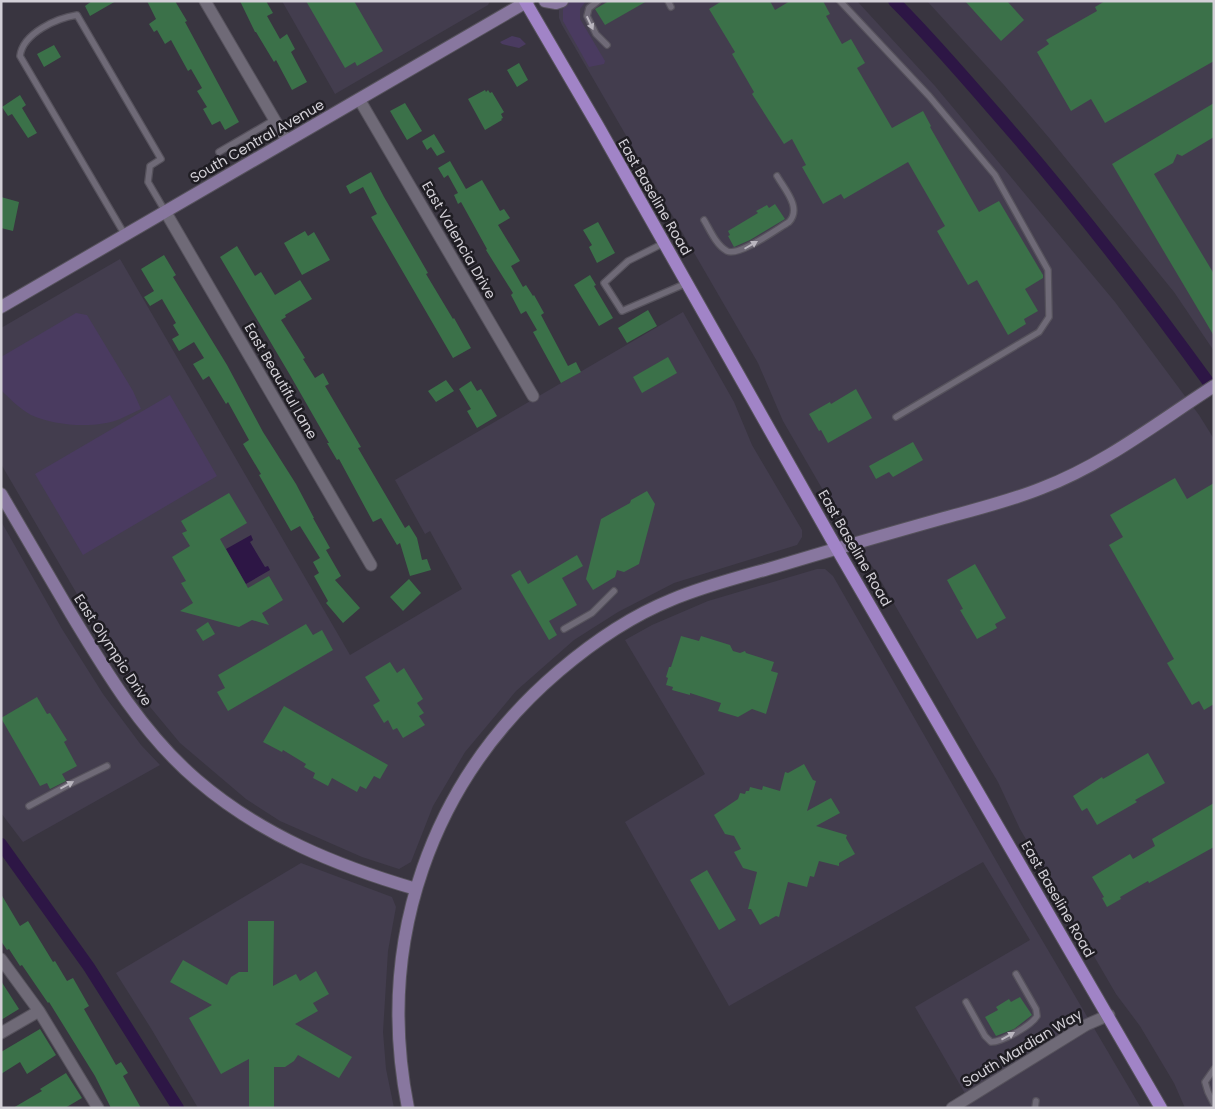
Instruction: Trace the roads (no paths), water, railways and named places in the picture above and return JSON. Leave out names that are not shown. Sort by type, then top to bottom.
[{"type":"main road","name":"East Baseline Road","points":[[526,2],[837,549],[1161,1108]]},
{"type":"street","points":[[206,1],[286,141]]},
{"type":"street","points":[[545,1],[556,3],[562,1]]},
{"type":"street","name":"South Central Avenue","points":[[1,307],[526,2]]},
{"type":"street","name":"East Valencia Drive","points":[[359,99],[533,396]]},
{"type":"street","name":"East Beautiful Lane","points":[[165,211],[371,565]]},
{"type":"street","points":[[408,1108],[398,1042],[398,995],[403,944],[416,889],[438,829],[454,798],[480,757],[512,715],[538,689],[614,629],[668,601],[703,588],[965,513],[1044,488],[1109,456],[1214,386]]},
{"type":"street","name":"East Olympic Drive","points":[[1,494],[117,689],[155,738],[187,771],[228,804],[285,840],[342,865],[416,889]]},
{"type":"street","points":[[1,959],[39,1011],[98,1107]]},
{"type":"street","points":[[1,1033],[39,1011]]},
{"type":"street","name":"South Mardian Way","points":[[952,1108],[1086,1025],[1108,1016]]},
{"type":"lane","points":[[598,1],[589,8],[586,16],[596,34],[607,45]]},
{"type":"lane","points":[[840,1],[928,96],[995,175],[1048,270],[1049,317],[1039,332],[896,417]]},
{"type":"lane","points":[[125,235],[20,56],[21,50],[29,37],[63,17],[77,15],[161,159],[150,166],[148,182],[165,211]]},
{"type":"lane","points":[[220,152],[274,120]]},
{"type":"lane","points":[[704,220],[717,243],[727,251],[734,253],[789,222],[793,218],[794,206],[777,176]]},
{"type":"lane","points":[[664,243],[628,261],[604,283],[622,311],[687,283]]},
{"type":"lane","points":[[564,629],[592,613],[614,591]]},
{"type":"lane","points":[[29,806],[107,766]]},
{"type":"lane","points":[[966,1002],[985,1036],[991,1042],[1002,1039],[1033,1022],[1037,1016],[1036,1009],[1016,974]]},
{"type":"lane","points":[[1214,1069],[1205,1082],[1214,1104]]},
{"type":"waterway","points":[[894,1],[957,68],[1051,178],[1135,283],[1214,390]]},
{"type":"waterway","points":[[1,844],[89,967],[178,1108]]}]
